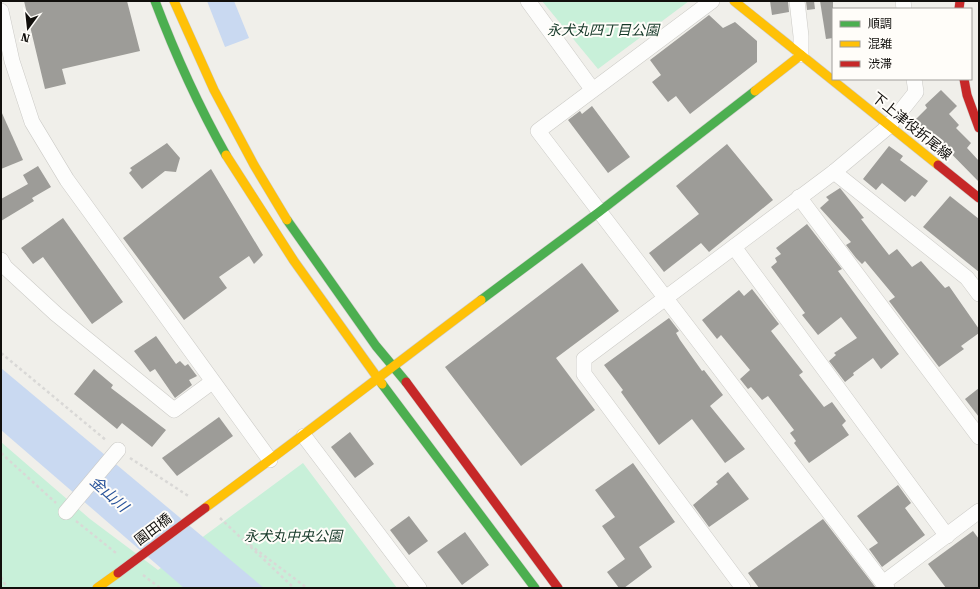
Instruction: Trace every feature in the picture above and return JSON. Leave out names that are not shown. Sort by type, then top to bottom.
[{"type":"street","points":[[154,1],[196,99],[237,176],[287,253],[378,378],[535,588]]},
{"type":"street","points":[[174,1],[214,90],[254,165],[296,235],[376,346],[394,366],[558,588]]},
{"type":"street","points":[[528,1],[592,89]]},
{"type":"street","points":[[712,1],[592,89],[538,131],[664,299],[885,585],[979,511]]},
{"type":"street","name":"下上津役折尾線","points":[[734,1],[979,198]]},
{"type":"street","points":[[797,1],[801,36],[801,55]]},
{"type":"street","points":[[1,11],[12,61],[32,122],[67,180],[270,460]]},
{"type":"street","name":"園田橋","points":[[97,588],[304,436],[378,378],[599,212],[801,55]]},
{"type":"street","points":[[743,588],[584,374],[584,359],[834,172],[889,126],[916,92],[914,80]]},
{"type":"street","points":[[964,80],[967,95],[979,128]]},
{"type":"street","points":[[834,172],[967,278],[979,294]]},
{"type":"street","points":[[799,197],[979,437]]},
{"type":"street","points":[[734,247],[946,536]]},
{"type":"street","points":[[1,260],[5,267],[56,314],[174,410],[212,382]]},
{"type":"street","points":[[304,436],[418,588]]},
{"type":"street","points":[[66,512],[118,450]]},
{"type":"path","points":[[1,353],[118,450],[192,498]]},
{"type":"path","points":[[219,517],[294,588]]},
{"type":"path","points":[[240,538],[307,588]]},
{"type":"path","points":[[1,577],[7,588]]},
{"type":"green space","name":"永犬丸四丁目公園","points":[[542,1],[689,1],[598,69]]},
{"type":"green space","name":"永犬丸中央公園","points":[[1,442],[90,519],[158,570],[303,463],[397,588],[1,588]]},
{"type":"water","points":[[207,1],[234,1],[249,38],[225,47]]},
{"type":"water","name":"金山川","points":[[1,368],[264,588],[184,588],[1,430]]},
{"type":"building","points":[[24,1],[127,1],[140,51],[62,69],[66,84],[45,89]]},
{"type":"building","points":[[770,1],[788,1],[789,12],[772,15]]},
{"type":"building","points":[[806,1],[814,1],[815,9],[807,10]]},
{"type":"building","points":[[820,1],[833,1],[832,38],[826,39]]},
{"type":"building","points":[[709,15],[723,28],[735,22],[757,41],[757,62],[690,114],[676,96],[668,102],[652,82],[661,75],[650,60]]},
{"type":"building","points":[[941,90],[957,106],[949,114],[959,125],[956,128],[971,143],[967,148],[979,161],[979,182],[930,132],[927,134],[914,121],[927,108],[925,105]]},
{"type":"building","points":[[592,106],[630,157],[608,173],[568,120],[580,111],[582,114]]},
{"type":"building","points":[[1,111],[23,160],[1,169]]},
{"type":"building","points":[[167,143],[180,158],[176,172],[165,171],[142,189],[129,173],[132,170],[130,168]]},
{"type":"building","points":[[727,144],[773,200],[709,252],[701,243],[664,272],[649,253],[699,214],[676,186]]},
{"type":"building","points":[[889,146],[903,156],[900,160],[928,181],[915,197],[912,195],[905,202],[882,183],[876,190],[863,179]]},
{"type":"building","points":[[38,166],[51,187],[32,198],[34,201],[1,221],[1,199],[28,184],[23,175]]},
{"type":"building","points":[[211,169],[263,255],[254,264],[249,256],[219,277],[227,288],[184,320],[123,238]]},
{"type":"building","points":[[840,188],[864,218],[861,219],[889,255],[897,249],[912,267],[921,261],[945,288],[949,286],[979,329],[979,333],[961,346],[964,349],[939,367],[889,301],[895,297],[865,261],[862,264],[856,258],[846,245],[851,242],[820,208],[829,200],[826,197]]},
{"type":"building","points":[[950,196],[979,219],[979,272],[923,227]]},
{"type":"building","points":[[63,218],[123,302],[92,324],[43,257],[33,264],[21,248]]},
{"type":"building","points":[[807,224],[842,269],[838,271],[899,354],[881,369],[873,358],[853,373],[854,375],[845,382],[829,361],[836,355],[834,353],[857,338],[841,317],[818,335],[802,315],[805,313],[771,267],[777,262],[775,258],[781,254],[776,248]]},
{"type":"building","points":[[582,263],[619,311],[556,358],[595,410],[521,466],[445,367]]},
{"type":"building","points":[[752,289],[779,324],[771,331],[803,372],[799,375],[824,407],[832,402],[846,421],[842,425],[849,435],[809,463],[794,443],[796,441],[790,433],[794,430],[768,396],[762,400],[751,387],[748,389],[740,379],[750,370],[721,335],[717,339],[702,320],[739,290],[744,296]]},
{"type":"building","points":[[669,318],[679,331],[676,333],[680,340],[702,371],[704,370],[723,395],[710,406],[745,449],[725,463],[692,419],[659,445],[621,392],[623,390],[604,365]]},
{"type":"building","points":[[156,336],[176,364],[180,361],[185,366],[188,364],[197,376],[189,380],[192,385],[175,398],[155,369],[150,372],[134,351]]},
{"type":"building","points":[[94,369],[113,385],[111,388],[166,430],[152,447],[122,423],[117,429],[74,394]]},
{"type":"building","points":[[979,388],[979,417],[965,399]]},
{"type":"building","points":[[219,417],[233,436],[177,476],[162,458]]},
{"type":"building","points":[[350,432],[374,464],[355,478],[331,447]]},
{"type":"building","points":[[633,463],[675,522],[639,547],[652,567],[624,588],[619,588],[607,572],[625,559],[602,526],[615,517],[595,490]]},
{"type":"building","points":[[728,472],[749,499],[709,527],[693,505],[718,484],[716,482]]},
{"type":"building","points":[[898,485],[911,503],[905,508],[925,535],[882,567],[869,549],[878,543],[857,516]]},
{"type":"building","points":[[409,516],[428,541],[409,555],[390,530]]},
{"type":"building","points":[[823,519],[876,588],[759,588],[748,573]]},
{"type":"building","points":[[973,531],[979,539],[979,588],[946,588],[928,564]]},
{"type":"building","points":[[465,532],[489,565],[462,585],[437,552]]},
{"type":"traffic: fast","points":[[155,1],[188,79],[226,155]]},
{"type":"traffic: fast","points":[[481,300],[599,212],[755,91]]},
{"type":"traffic: fast","points":[[287,220],[376,346],[406,382]]},
{"type":"traffic: fast","points":[[382,384],[535,588]]},
{"type":"traffic: slow","points":[[174,1],[214,90],[254,165],[287,220]]},
{"type":"traffic: slow","points":[[734,1],[832,80]]},
{"type":"traffic: slow","points":[[755,91],[801,55]]},
{"type":"traffic: slow","points":[[832,80],[938,165]]},
{"type":"traffic: slow","points":[[226,155],[294,261],[382,384]]},
{"type":"traffic: slow","points":[[205,508],[481,300]]},
{"type":"traffic: slow","points":[[97,588],[118,573]]},
{"type":"traffic: jam","points":[[959,8],[960,1]]},
{"type":"traffic: jam","points":[[964,80],[967,95],[979,128]]},
{"type":"traffic: jam","points":[[938,165],[979,198]]},
{"type":"traffic: jam","points":[[406,382],[558,588]]},
{"type":"traffic: jam","points":[[118,573],[205,508]]}]
